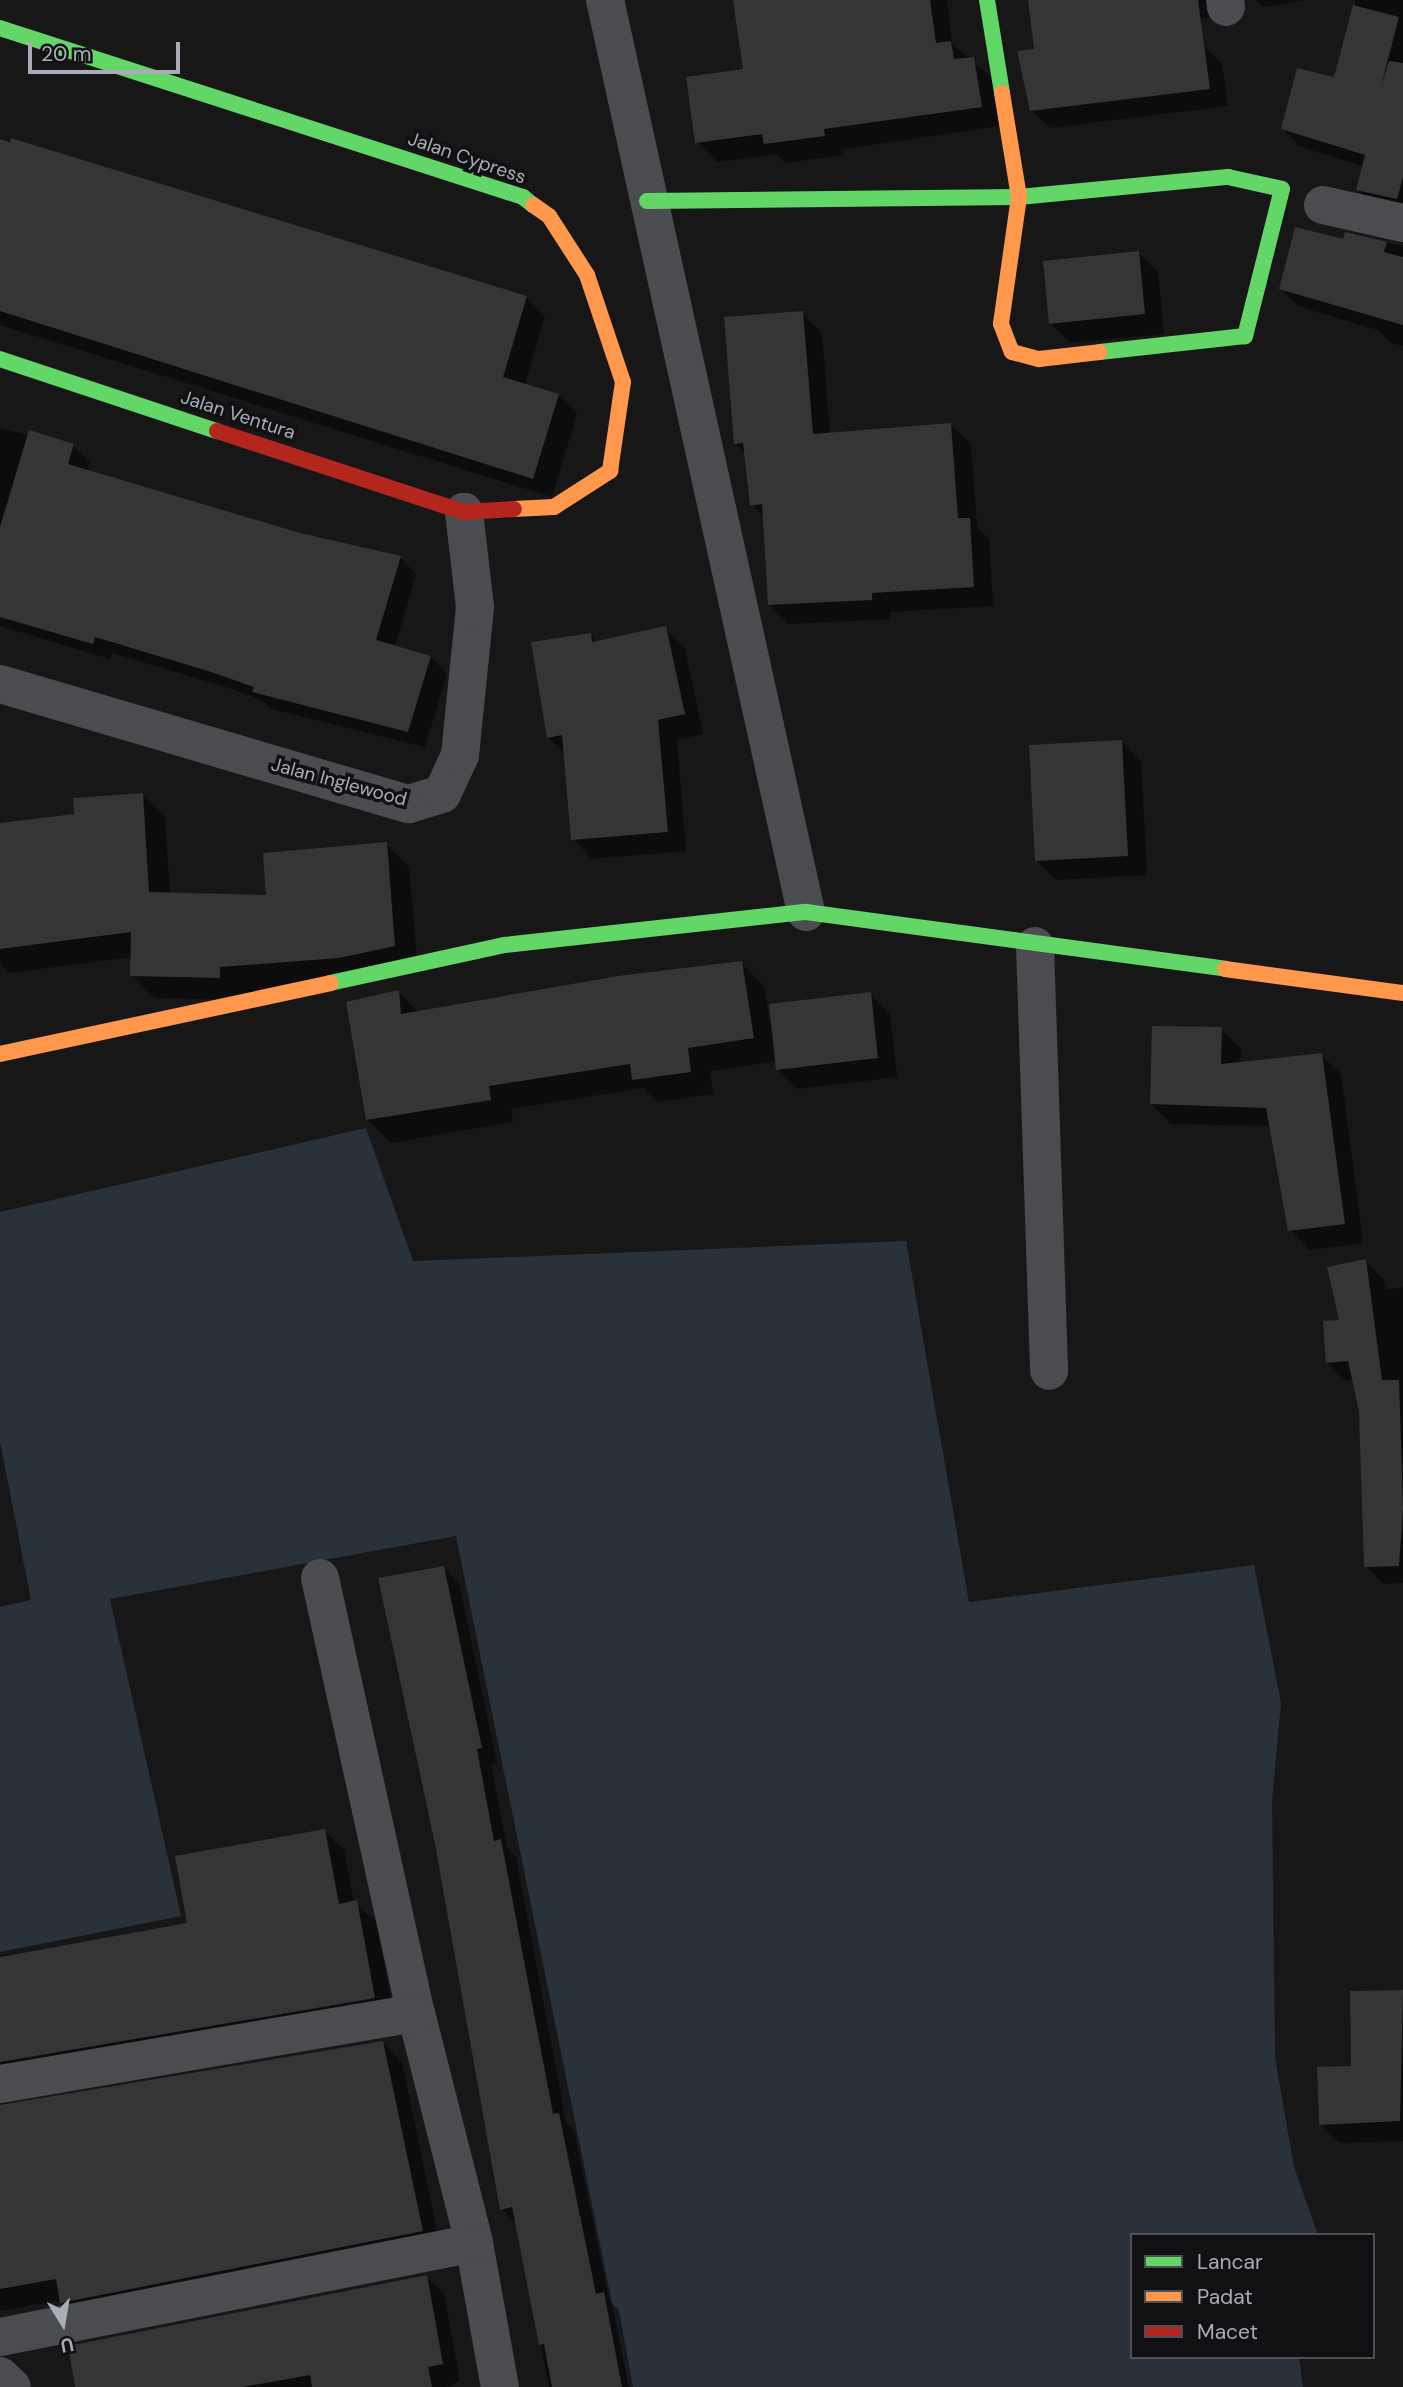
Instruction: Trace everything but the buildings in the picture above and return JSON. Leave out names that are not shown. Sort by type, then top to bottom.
[{"type":"street","points":[[605,0],[647,201],[806,912]]},
{"type":"street","points":[[647,201],[1019,197],[1228,177],[1282,189],[1245,337],[1039,359],[1012,352],[1000,324],[1019,197],[986,0]]},
{"type":"street","name":"Jalan Cypress","points":[[0,29],[523,197],[549,216],[587,275],[623,382],[610,471],[554,507],[464,512]]},
{"type":"street","points":[[1323,205],[1403,223]]},
{"type":"street","name":"Jalan Ventura","points":[[0,359],[464,512]]},
{"type":"street","name":"Jalan Inglewood","points":[[0,684],[409,804],[442,793],[460,755],[475,607],[464,512]]},
{"type":"street","points":[[0,1054],[505,945],[806,912],[1035,946],[1403,993]]},
{"type":"street","points":[[1035,946],[1049,1371]]},
{"type":"street","points":[[320,1578],[416,2013],[474,2243],[500,2387]]},
{"type":"street","points":[[0,2084],[416,2013]]},
{"type":"street","points":[[0,2337],[474,2243]]},
{"type":"street","points":[[0,2376],[12,2387]]},
{"type":"shaded area","points":[[366,1128],[413,1261],[906,1241],[969,1602],[1254,1565],[1281,1703],[1272,1801],[1275,2057],[1294,2167],[1317,2233],[1130,2233],[1130,2359],[1299,2359],[1303,2387],[629,2387],[456,1536],[110,1599],[181,1916],[0,1952],[0,1607],[31,1600],[0,1442],[0,1212]]},
{"type":"traffic: fast","points":[[987,0],[1002,93]]},
{"type":"traffic: fast","points":[[0,28],[523,197],[533,205]]},
{"type":"traffic: fast","points":[[647,201],[1019,197],[1228,177],[1282,189],[1245,336],[1100,352]]},
{"type":"traffic: fast","points":[[0,359],[217,431]]},
{"type":"traffic: fast","points":[[330,983],[505,945],[806,912],[1225,969]]},
{"type":"traffic: slow","points":[[1002,93],[1019,197],[1001,324],[1012,352],[1039,359],[1100,352]]},
{"type":"traffic: slow","points":[[514,509],[554,507],[610,471],[623,382],[587,275],[549,216],[533,205]]},
{"type":"traffic: slow","points":[[1225,969],[1403,993]]},
{"type":"traffic: slow","points":[[0,1054],[330,983]]},
{"type":"traffic: jam","points":[[217,431],[464,512],[514,509]]}]
